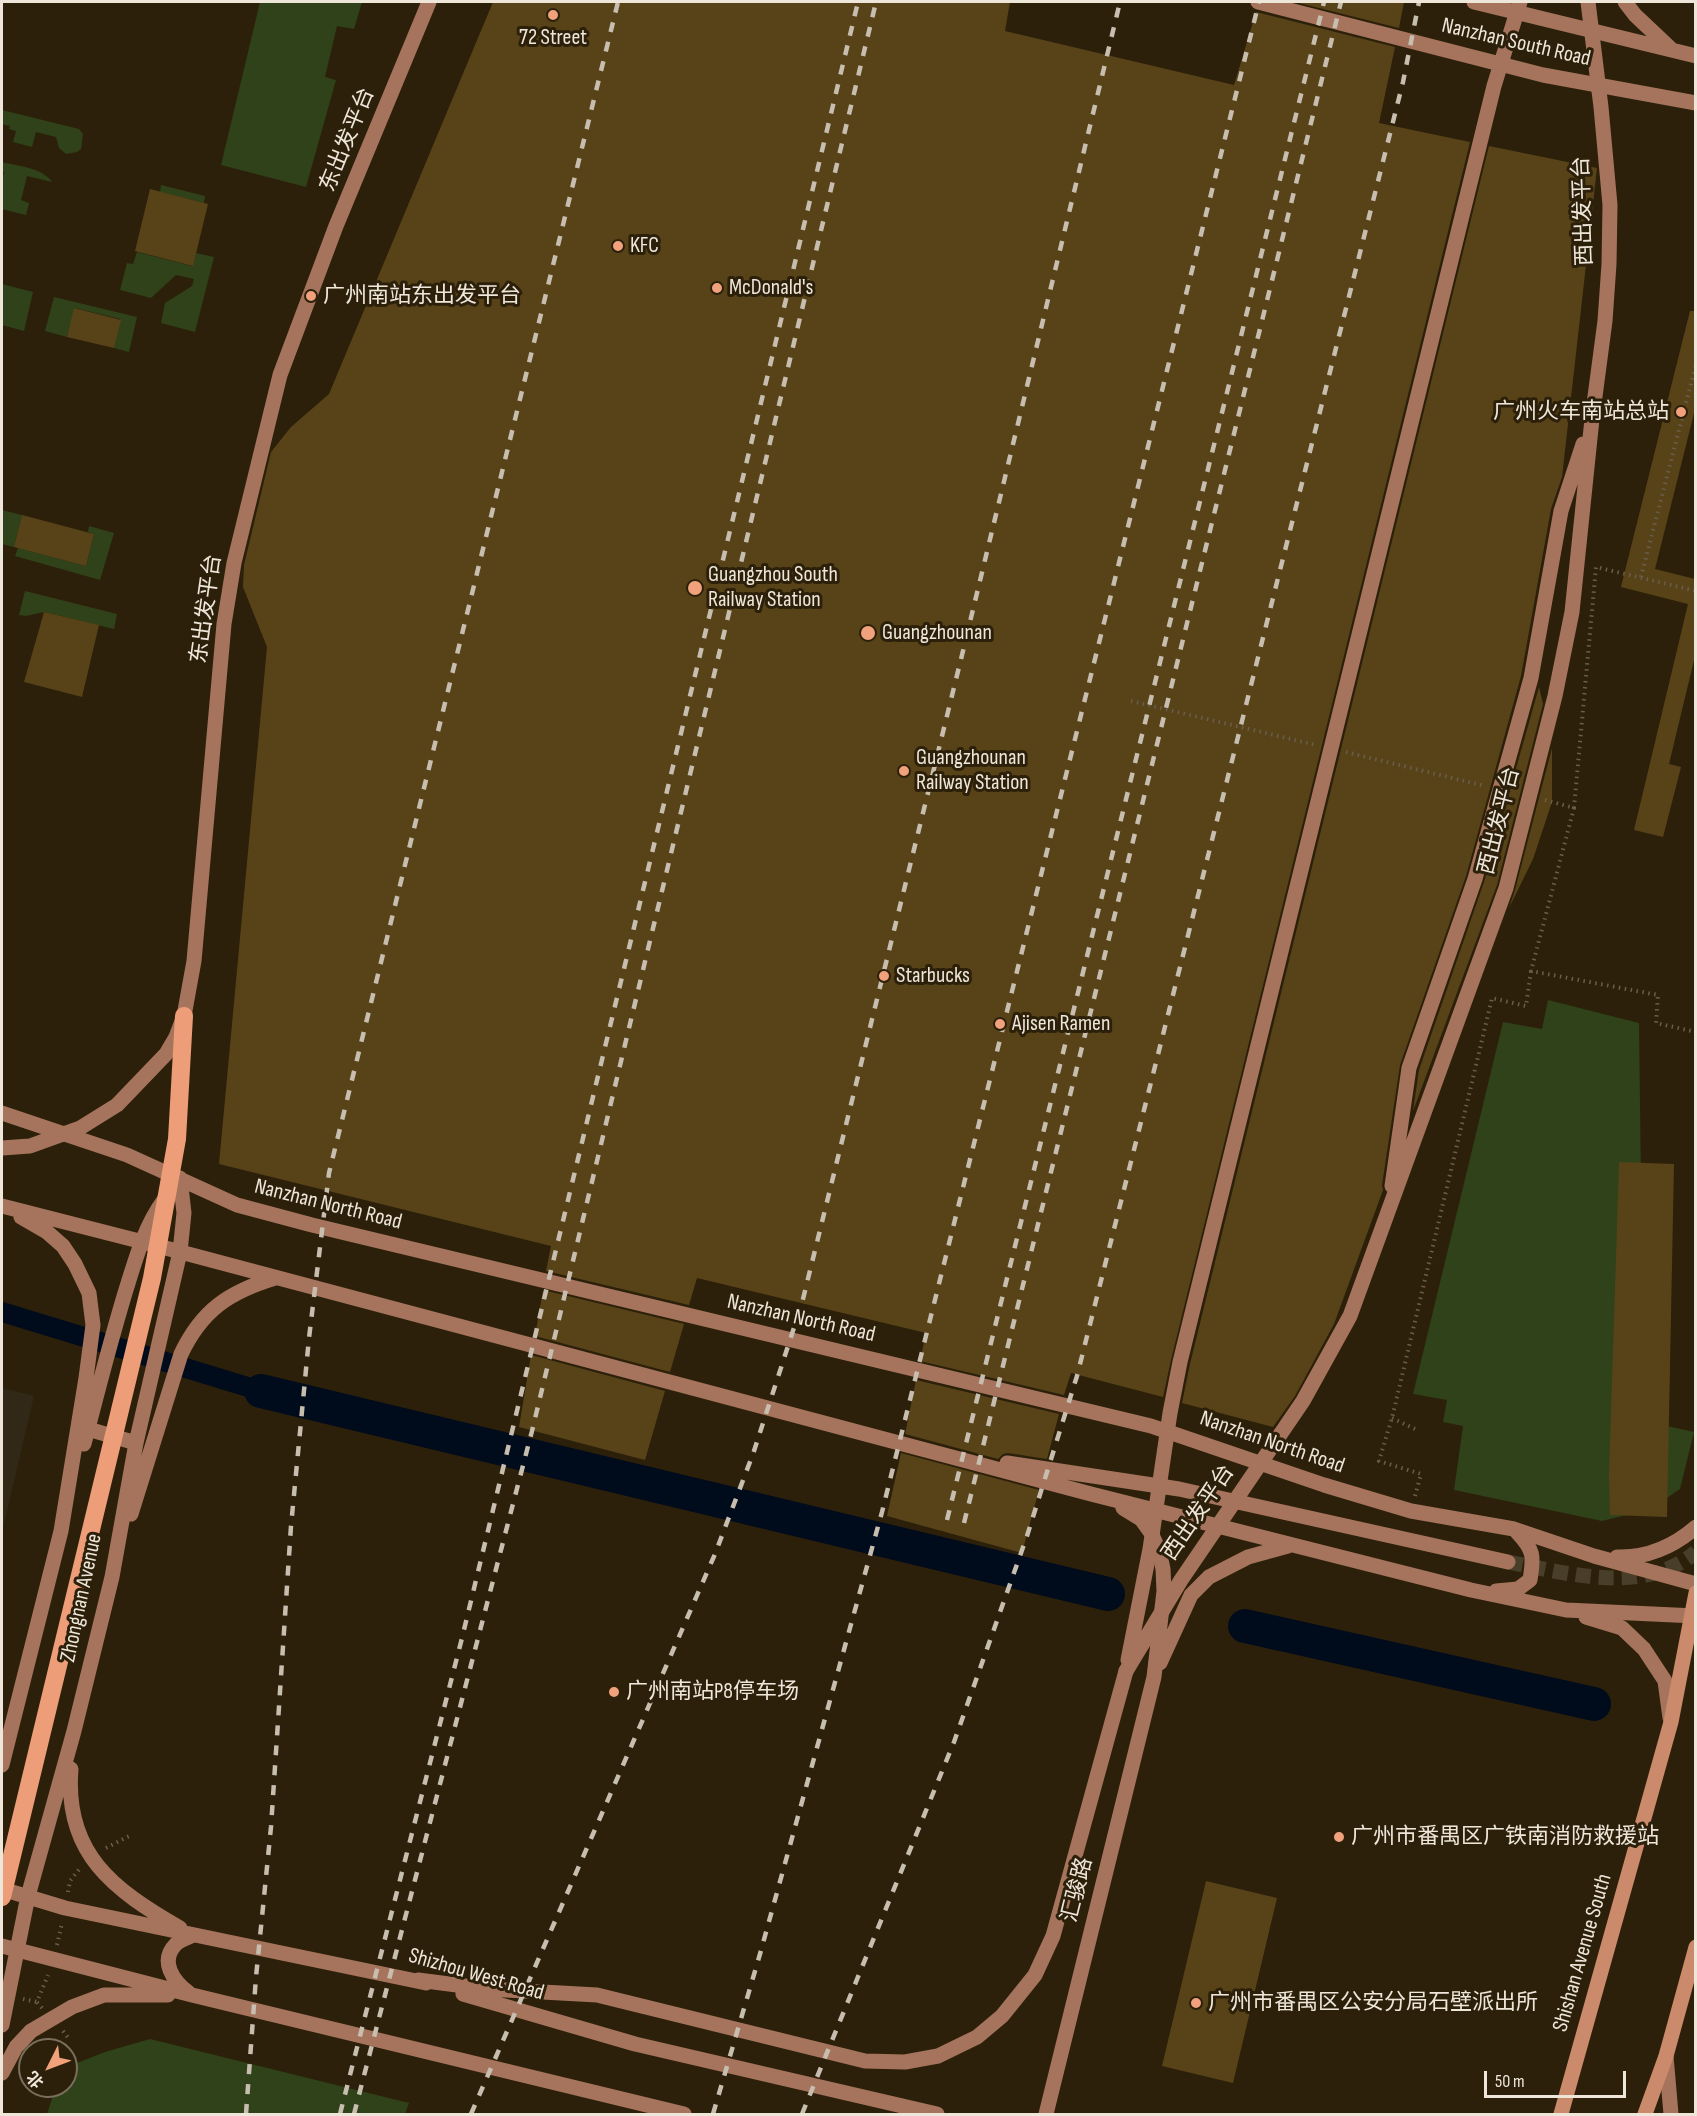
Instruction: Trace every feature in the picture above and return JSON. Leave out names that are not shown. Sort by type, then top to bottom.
[{"type":"highway","points":[[2,1897],[152,1278],[177,1139],[184,1016]]},
{"type":"main road","name":"Shishan Avenue South","points":[[1561,2115],[1671,1722],[1694,1616],[1695,1593]]},
{"type":"main road","points":[[1645,2115],[1666,2056],[1695,1947]]},
{"type":"street","name":"东出发平台","points":[[2,1148],[30,1146],[80,1128],[117,1106],[166,1054],[184,1016],[194,961],[224,624],[234,563],[280,375],[336,226],[429,2]]},
{"type":"street","name":"Nanzhan South Road","points":[[1258,2],[1542,75],[1695,103]]},
{"type":"street","name":"Nanzhan South Road","points":[[1474,2],[1695,56]]},
{"type":"street","points":[[1496,7],[1511,2]]},
{"type":"street","points":[[418,1980],[488,1989],[597,1995],[865,2061],[905,2062],[938,2056],[977,2037],[1002,2016],[1035,1975],[1053,1936],[1126,1671],[1150,1550],[1170,1413],[1180,1362],[1491,98],[1504,48],[1520,2]]},
{"type":"street","name":"西出发平台","points":[[1126,1671],[1181,1580],[1303,1401],[1350,1316],[1509,877],[1556,696],[1572,612],[1592,419],[1605,321],[1610,205],[1588,2]]},
{"type":"street","points":[[1625,2],[1635,15],[1672,50]]},
{"type":"street","name":"西出发平台","points":[[1387,1218],[1409,1068],[1475,879],[1531,678],[1561,511],[1592,419]]},
{"type":"street","name":"Nanzhan North Road","points":[[2,1113],[127,1155],[237,1205],[312,1225],[1151,1426],[1324,1485],[1411,1511],[1514,1529],[1594,1556]]},
{"type":"street","points":[[61,1531],[93,1382],[150,1221],[180,1178]]},
{"type":"street","name":"Zhongnan Avenue","points":[[2,2025],[28,1896],[74,1731],[112,1577],[136,1443],[180,1252],[184,1213],[180,1178]]},
{"type":"street","points":[[2,1206],[1091,1494],[1485,1593],[1566,1610],[1622,1628],[1644,1649],[1665,1682],[1671,1722]]},
{"type":"street","points":[[2,1206],[47,1232],[63,1246],[89,1293],[93,1325],[93,1382],[88,1429],[2,1765]]},
{"type":"street","points":[[112,1577],[181,1354],[189,1336],[202,1319],[223,1300],[247,1287],[275,1278]]},
{"type":"street","points":[[88,1429],[136,1443]]},
{"type":"street","points":[[933,1452],[1179,1489],[1508,1562]]},
{"type":"street","points":[[1091,1494],[1129,1510],[1141,1519],[1159,1550],[1164,1591],[1154,1677]]},
{"type":"street","points":[[1594,1556],[1633,1557],[1656,1552],[1679,1540],[1695,1527]]},
{"type":"street","points":[[1485,1593],[1518,1588],[1530,1580],[1533,1559],[1530,1545],[1514,1529]]},
{"type":"street","points":[[1154,1677],[1191,1595],[1209,1577],[1248,1557],[1290,1545]]},
{"type":"street","points":[[1594,1556],[1695,1584]]},
{"type":"street","points":[[1566,1610],[1694,1616]]},
{"type":"street","name":"汇骏路","points":[[1046,2115],[1154,1677]]},
{"type":"street","points":[[74,1731],[69,1793],[74,1821],[90,1857],[107,1876],[143,1906],[193,1935]]},
{"type":"street","name":"Shizhou West Road","points":[[2,1889],[65,1908],[418,1980],[635,2044],[937,2115]]},
{"type":"street","points":[[192,1995],[177,1984],[169,1969],[169,1955],[177,1943],[193,1935]]},
{"type":"street","points":[[2,1946],[192,1995],[684,2115]]},
{"type":"street","points":[[2,2073],[16,2047],[31,2031],[72,2007],[104,1995],[192,1995]]},
{"type":"street","points":[[1666,2056],[1671,2115]]},
{"type":"path","points":[[1641,577],[1695,364]]},
{"type":"path","points":[[1411,1511],[1421,1474],[1379,1461],[1392,1418],[1492,998],[1526,1006],[1532,971],[1574,808],[1596,567],[1695,591]]},
{"type":"path","points":[[1552,802],[1574,808]]},
{"type":"path","points":[[1532,971],[1658,995],[1656,1023],[1695,1032]]},
{"type":"path","points":[[1392,1418],[1417,1430]]},
{"type":"path","points":[[68,2038],[37,2002],[53,1960],[70,1881],[90,1857],[129,1836]]},
{"type":"shaded area","points":[[2,1388],[34,1396],[2,1532]]},
{"type":"green space","points":[[260,2],[362,2],[354,29],[337,26],[325,77],[336,80],[306,187],[221,165]]},
{"type":"green space","points":[[2,110],[79,129],[83,134],[81,149],[66,154],[59,148],[56,137],[36,132],[32,147],[13,142],[16,131],[2,124]]},
{"type":"green space","points":[[2,162],[36,170],[52,182],[27,176],[21,200],[29,203],[26,215],[2,209],[4,172]]},
{"type":"green space","points":[[161,185],[205,196],[204,203],[160,192]]},
{"type":"green space","points":[[137,252],[192,266],[196,253],[214,257],[195,332],[161,323],[165,303],[192,286],[194,279],[176,275],[151,298],[120,290],[127,263],[133,264]]},
{"type":"green space","points":[[2,284],[33,292],[24,331],[2,325]]},
{"type":"green space","points":[[54,297],[137,317],[129,352],[114,348],[120,319],[75,308],[67,337],[45,331]]},
{"type":"green space","points":[[2,510],[22,515],[14,547],[2,544]]},
{"type":"green space","points":[[89,526],[114,533],[100,580],[15,556],[18,548],[86,566],[94,534],[88,532]]},
{"type":"green space","points":[[25,591],[117,614],[114,629],[44,612],[26,616],[19,615]]},
{"type":"green space","points":[[1548,1000],[1639,1023],[1644,1421],[1694,1432],[1680,1489],[1651,1509],[1602,1521],[1454,1490],[1463,1426],[1443,1422],[1447,1400],[1413,1394],[1503,1022],[1542,1029]]},
{"type":"green space","points":[[150,2039],[409,2103],[405,2114],[47,2114],[52,2098],[78,2098],[78,2063]]},
{"type":"building","name":"Guangzhounan Railway Station","points":[[493,2],[1010,2],[1005,31],[1234,85],[1256,12],[1395,47],[1379,123],[1470,142],[1163,1397],[1071,1373],[1064,1395],[920,1361],[926,1333],[697,1278],[689,1305],[546,1271],[551,1246],[219,1164],[267,647],[243,587],[244,565],[271,452],[291,427],[329,394]]},
{"type":"building","points":[[1295,2],[1404,2],[1399,28]]},
{"type":"building","points":[[1489,146],[1597,168],[1562,477],[1551,509],[1521,676],[1466,876],[1400,1065],[1383,1190],[1334,1324],[1295,1396],[1273,1427],[1182,1403]]},
{"type":"building","points":[[150,189],[208,204],[193,266],[135,251]]},
{"type":"building","points":[[74,308],[121,320],[114,348],[67,337]]},
{"type":"building","points":[[1690,311],[1695,311],[1695,409],[1655,569],[1695,579],[1695,656],[1669,764],[1681,767],[1663,837],[1634,830],[1688,604],[1621,587]]},
{"type":"building","points":[[22,515],[94,534],[86,566],[14,547]]},
{"type":"building","points":[[44,612],[99,625],[82,697],[24,682]]},
{"type":"building","points":[[1539,687],[1543,704],[1497,885],[1413,1111],[1419,1070],[1484,882]]},
{"type":"building","points":[[1552,748],[1552,802],[1533,859],[1509,908],[1515,890]]},
{"type":"building","points":[[1619,1162],[1674,1164],[1667,1517],[1610,1515],[1609,1475]]},
{"type":"building","points":[[543,1290],[684,1324],[670,1372],[535,1336]]},
{"type":"building","points":[[531,1355],[665,1391],[645,1460],[519,1427]]},
{"type":"building","points":[[916,1380],[1059,1414],[1047,1459],[1008,1453],[998,1459],[905,1434]]},
{"type":"building","points":[[901,1453],[1039,1490],[1022,1553],[887,1516]]},
{"type":"building","points":[[1206,1881],[1277,1898],[1233,2083],[1162,2066]]},
{"type":"waterway","points":[[2,1312],[261,1391]]},
{"type":"waterway","points":[[261,1391],[1108,1594]]},
{"type":"waterway","points":[[1245,1626],[1594,1704]]},
{"type":"tunnel","points":[[1508,1562],[1580,1575],[1605,1578],[1629,1577],[1653,1574],[1675,1566],[1696,1552]]},
{"type":"railway","points":[[246,2114],[256,1977],[271,1827],[291,1526],[309,1338],[329,1173],[618,2]]},
{"type":"railway","points":[[340,2114],[462,1638],[858,2]]},
{"type":"railway","points":[[354,2114],[532,1431],[876,2]]},
{"type":"railway","points":[[471,2114],[715,1554],[753,1454],[802,1303],[1120,2]]},
{"type":"railway","points":[[713,2114],[760,1954],[882,1512],[1259,2]]},
{"type":"railway","points":[[947,1520],[1324,2]]},
{"type":"railway","points":[[964,1523],[1341,2]]},
{"type":"railway","points":[[802,2114],[954,1742],[1027,1536],[1077,1376],[1403,82],[1419,2]]},
{"type":"place","name":"72 Street","points":[[553,15]]},
{"type":"place","name":"KFC","points":[[618,246]]},
{"type":"place","name":"McDonald's","points":[[717,288]]},
{"type":"place","name":"广州南站东出发平台","points":[[311,296]]},
{"type":"place","name":"广州火车南站总站","points":[[1681,412]]},
{"type":"place","name":"Guangzhou South Railway Station","points":[[695,588]]},
{"type":"place","name":"Guangzhounan","points":[[868,633]]},
{"type":"place","name":"Guangzhounan Railway Station","points":[[904,771]]},
{"type":"place","name":"Starbucks","points":[[884,976]]},
{"type":"place","name":"Ajisen Ramen","points":[[1000,1024]]},
{"type":"place","name":"广州南站P8停车场","points":[[614,1692]]},
{"type":"place","name":"广州市番禺区广铁南消防救援站","points":[[1339,1837]]},
{"type":"place","name":"广州市番禺区公安分局石壁派出所","points":[[1196,2003]]}]
